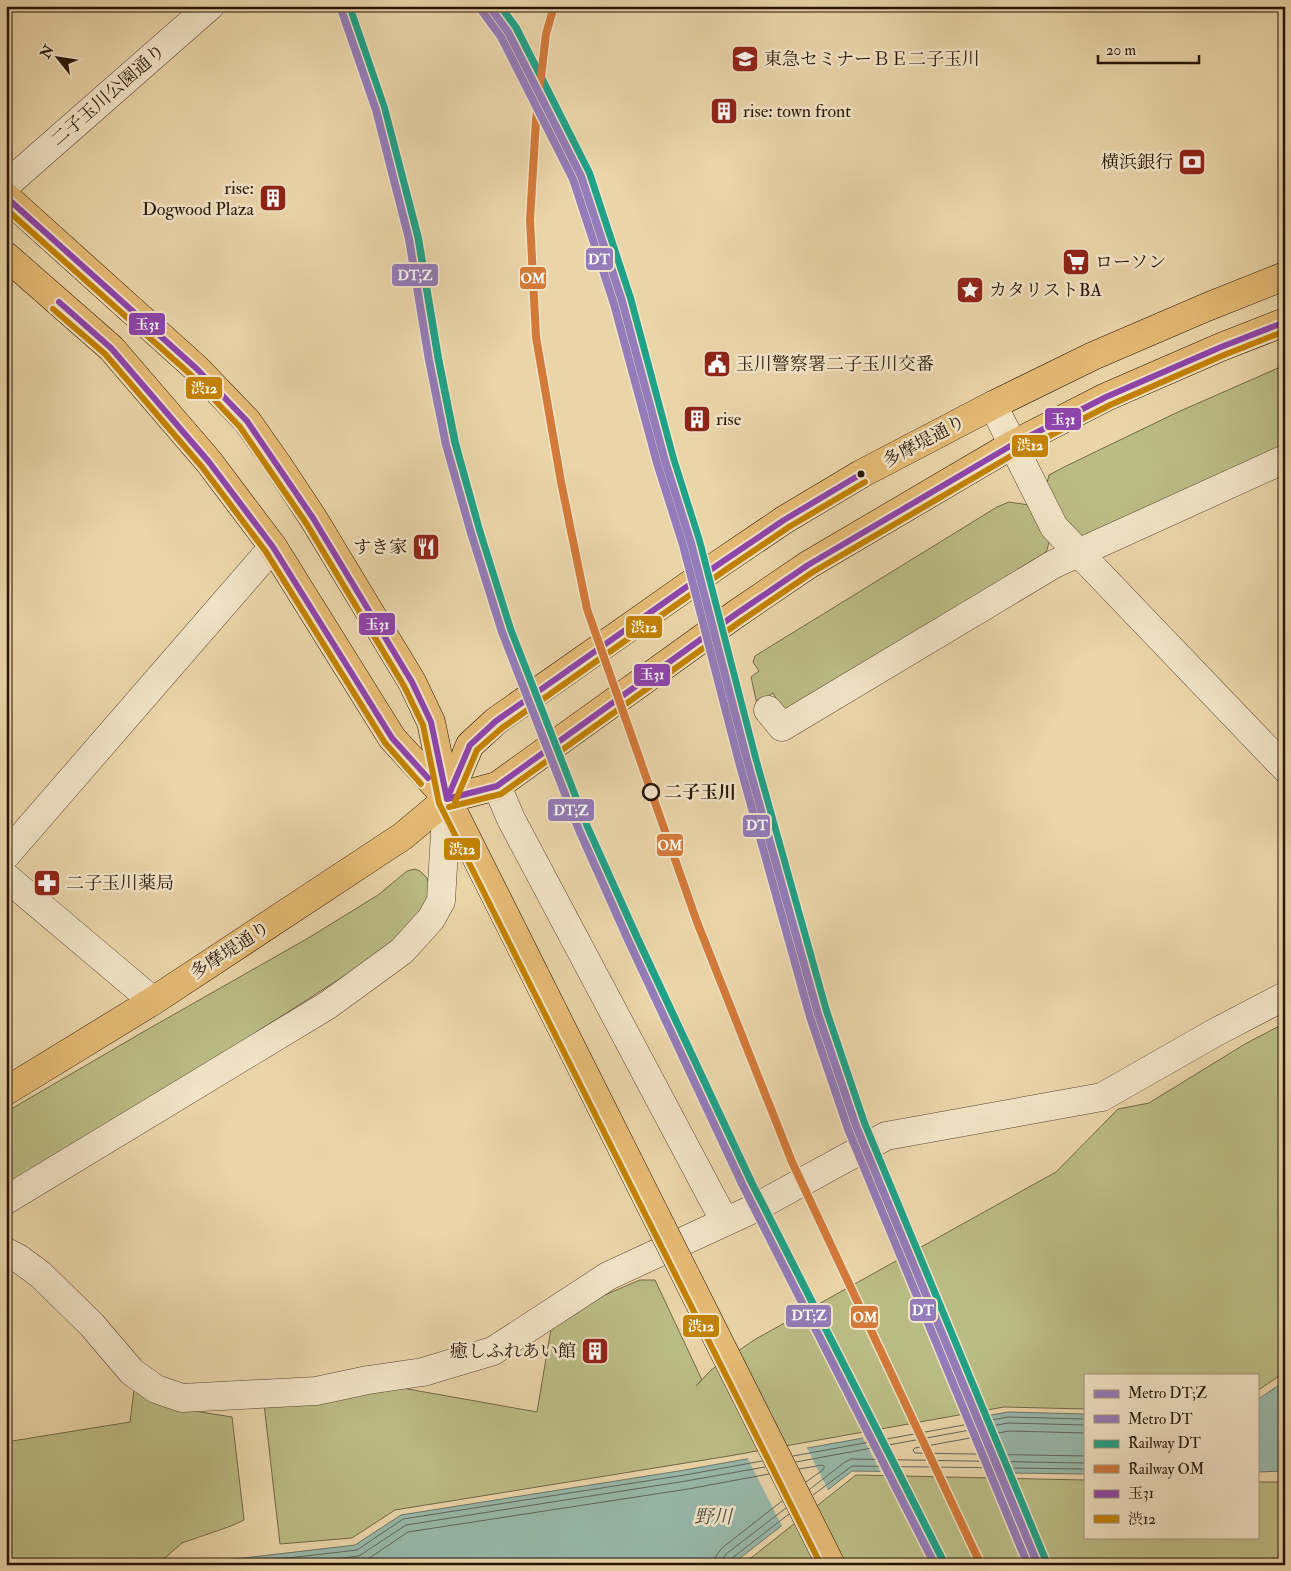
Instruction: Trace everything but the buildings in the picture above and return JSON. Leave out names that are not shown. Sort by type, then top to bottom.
[{"type":"main road","points":[[6,196],[197,370],[247,421],[313,518],[412,682],[431,722],[447,798],[831,1565]]},
{"type":"main road","points":[[6,256],[111,348],[209,462],[273,547],[392,738],[447,798]]},
{"type":"main road","name":"多摩堤通り","points":[[6,1091],[152,1001],[402,836],[447,798],[470,745],[496,721],[784,520],[861,474],[992,405],[1093,356],[1285,276]]},
{"type":"main road","name":"多摩堤通り","points":[[447,798],[497,786],[736,614],[808,565],[1012,445],[1106,397],[1221,346],[1285,322]]},
{"type":"street","name":"二子玉川公園通り","points":[[6,185],[210,6]]},
{"type":"street","points":[[992,405],[1054,527],[1285,768]]},
{"type":"street","points":[[768,710],[782,727],[1054,564],[1285,459]]},
{"type":"street","points":[[6,855],[273,547]]},
{"type":"street","points":[[497,786],[511,819],[725,1222]]},
{"type":"street","points":[[6,1200],[328,1005],[402,951],[431,919],[441,902],[447,798]]},
{"type":"street","points":[[6,877],[152,1001]]},
{"type":"street","points":[[6,1252],[41,1274],[92,1325],[132,1372],[156,1389],[182,1398],[316,1392],[368,1380],[423,1372],[493,1351],[608,1276],[753,1209],[886,1136],[1102,1097],[1216,1032],[1285,996]]},
{"type":"green space","points":[[1285,365],[1285,450],[1082,543],[1045,491],[1049,475],[1064,467],[1178,412]]},
{"type":"green space","points":[[1009,502],[1029,505],[1035,508],[1049,542],[1047,550],[1041,558],[784,712],[773,693],[757,704],[751,677],[759,671],[753,662],[755,656],[997,507]]},
{"type":"green space","points":[[415,869],[427,878],[429,884],[428,901],[395,941],[372,958],[179,1082],[6,1188],[6,1112],[310,937],[378,895],[407,871]]},
{"type":"green space","points":[[1285,1023],[1285,1372],[1258,1390],[1258,1374],[1084,1374],[1084,1409],[1004,1407],[729,1456],[395,1510],[352,1538],[280,1544],[264,1404],[374,1383],[537,1412],[553,1317],[640,1280],[655,1280],[702,1380],[711,1370],[754,1340],[1056,1172],[1118,1109],[1149,1103],[1245,1044]]},
{"type":"green space","points":[[134,1390],[181,1409],[232,1417],[244,1520],[182,1543],[157,1565],[6,1565],[6,1442],[130,1422]]},
{"type":"green space","points":[[856,1475],[1084,1480],[1084,1538],[1258,1538],[1258,1482],[1285,1482],[1285,1565],[742,1565]]},
{"type":"water","points":[[1285,1381],[1285,1471],[1258,1472],[1258,1399]]},
{"type":"water","name":"野川","points":[[1008,1412],[1084,1414],[1084,1474],[852,1471],[731,1565],[184,1565],[355,1545],[401,1515],[685,1470]]},
{"type":"pier","points":[[989,1413],[1015,1476],[881,1473],[862,1436]]},
{"type":"pier","points":[[806,1446],[829,1492],[783,1528],[747,1457]]},
{"type":"metro line","name":"DT;Z","points":[[340,6],[376,110],[409,239],[429,360],[446,445],[502,632],[579,830],[629,942],[743,1186],[935,1565]]},
{"type":"metro line","name":"DT;Z","points":[[489,6],[508,32],[581,176],[622,301],[665,461],[691,543],[747,760],[818,1014],[856,1126],[1038,1565]]},
{"type":"metro line","name":"DT","points":[[482,11],[501,37],[573,179],[614,304],[657,463],[683,545],[739,762],[810,1017],[848,1129],[1028,1565]]},
{"type":"rail line","name":"DT","points":[[349,6],[384,108],[418,238],[438,358],[455,443],[479,530],[510,629],[587,827],[637,938],[751,1182],[943,1561]]},
{"type":"rail line","name":"DT","points":[[500,6],[516,28],[589,173],[630,298],[673,459],[699,541],[755,758],[826,1011],[864,1123],[1046,1562]]},
{"type":"rail line","name":"OM","points":[[554,6],[546,34],[536,120],[530,220],[536,337],[561,482],[587,609],[697,922],[792,1162],[981,1565]]},
{"type":"transit line","name":"玉31","points":[[6,197],[197,369],[247,421],[313,518],[412,682],[431,722],[447,799]]},
{"type":"transit line","name":"渋12","points":[[6,209],[191,375],[240,427],[306,523],[404,686],[423,725],[439,803],[821,1565]]},
{"type":"transit line","name":"玉31","points":[[59,302],[111,348],[209,462],[273,547],[392,738],[428,778]]},
{"type":"transit line","name":"渋12","points":[[53,309],[105,354],[202,467],[266,552],[385,743],[421,784]]},
{"type":"transit line","name":"玉31","points":[[447,799],[497,786],[736,614],[808,565],[1012,445],[1106,397],[1221,347],[1285,322]]},
{"type":"transit line","name":"渋12","points":[[449,807],[501,794],[741,621],[813,572],[1016,453],[1110,405],[1224,355],[1285,331]]},
{"type":"transit line","name":"玉31","points":[[447,799],[470,745],[496,721],[784,520],[861,474]]},
{"type":"transit line","name":"渋12","points":[[455,802],[477,750],[502,728],[724,571],[789,527],[865,482]]},
{"type":"place","name":"東急セミナーＢＥ二子玉川","points":[[745,59]]},
{"type":"place","name":"rise: town front","points":[[724,111]]},
{"type":"place","name":"横浜銀行","points":[[1192,162]]},
{"type":"place","name":"rise: Dogwood Plaza","points":[[273,198]]},
{"type":"place","name":"ローソン","points":[[1076,262]]},
{"type":"place","name":"カタリストBA","points":[[970,290]]},
{"type":"place","name":"玉川警察署二子玉川交番","points":[[717,364]]},
{"type":"place","name":"rise","points":[[697,419]]},
{"type":"place","name":"すき家","points":[[426,547]]},
{"type":"place","name":"二子玉川","points":[[651,792]]},
{"type":"place","name":"二子玉川薬局","points":[[47,883]]},
{"type":"place","name":"癒しふれあい館","points":[[595,1351]]}]
